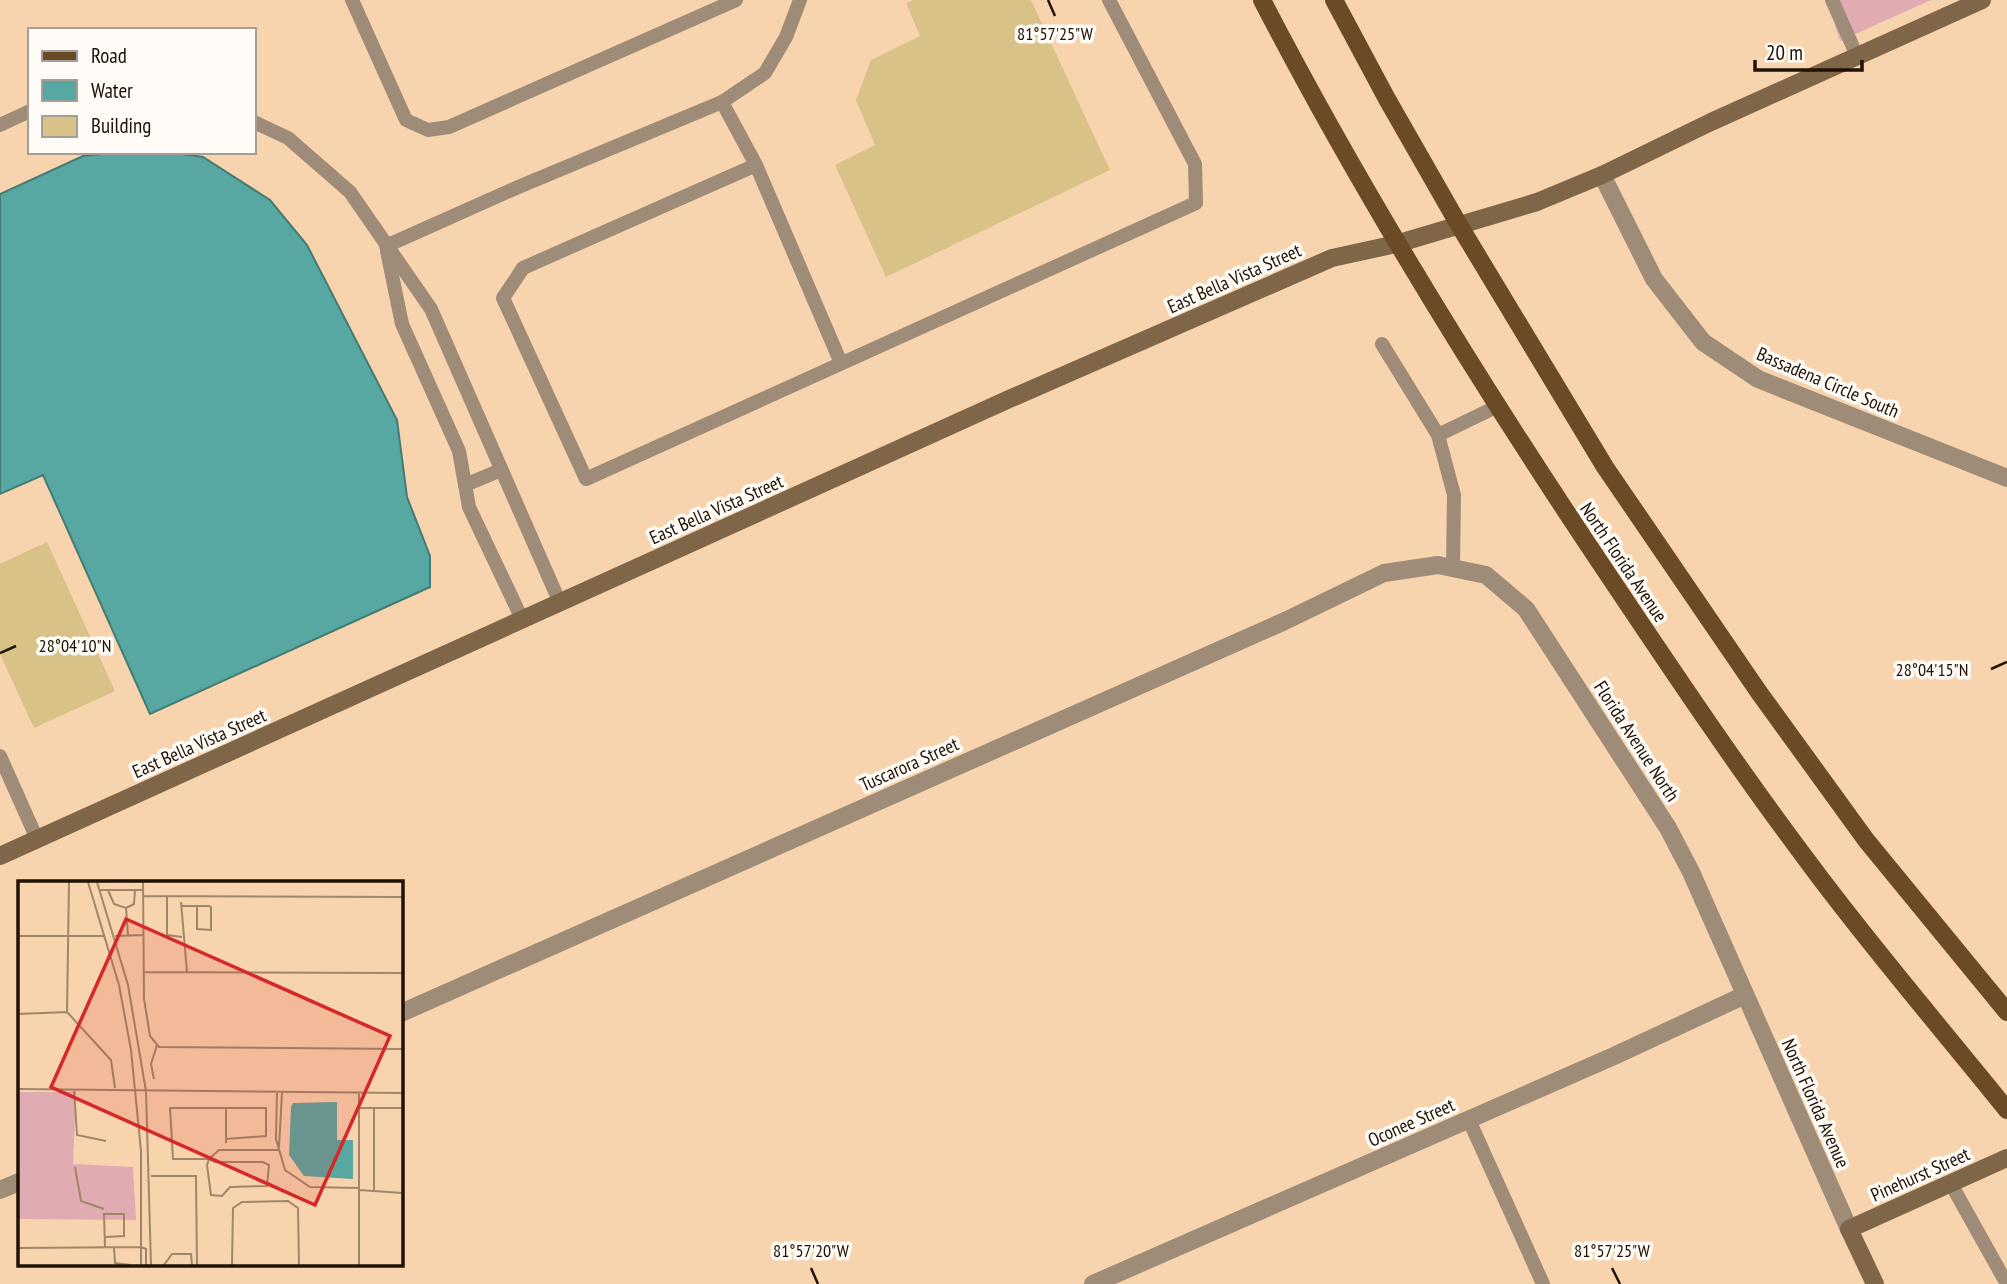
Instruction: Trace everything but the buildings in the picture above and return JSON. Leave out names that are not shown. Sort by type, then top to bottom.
[{"type":"main road","name":"North Florida Avenue","points":[[1262,0],[1330,129],[1396,243],[1547,484],[1699,711],[1802,854],[2007,1110]]},
{"type":"main road","name":"North Florida Avenue","points":[[1334,0],[1459,225],[1605,467],[1758,691],[1867,840],[2007,1012]]},
{"type":"street","name":"East Bella Vista Street","points":[[0,856],[1007,400],[1332,258],[1396,243],[1537,201],[1602,175],[1711,121],[1982,0]]},
{"type":"street","name":"Bassadena Circle South","points":[[1602,175],[1654,279],[1703,342],[1758,379],[2007,478]]},
{"type":"street","name":"Florida Avenue North","points":[[1445,567],[1486,575],[1526,609],[1668,828],[1691,872],[1745,995]]},
{"type":"street","name":"Tuscarora Street","points":[[402,1013],[1285,621],[1384,573],[1445,567]]},
{"type":"street","name":"Oconee Street","points":[[1093,1284],[1614,1056],[1745,995]]},
{"type":"street","name":"North Florida Avenue","points":[[1745,995],[1849,1228]]},
{"type":"street","name":"Pinehurst Street","points":[[1849,1228],[2007,1158]]},
{"type":"street","points":[[0,1191],[18,1182]]},
{"type":"street","points":[[1849,1228],[1875,1284]]},
{"type":"lane","points":[[352,0],[406,120],[428,130],[449,127],[736,0]]},
{"type":"lane","points":[[386,246],[516,188],[722,102],[765,73],[786,37],[800,0]]},
{"type":"lane","points":[[756,165],[523,268],[503,298],[586,480],[1196,203],[1195,164],[1109,0]]},
{"type":"lane","points":[[1832,0],[1857,56]]},
{"type":"lane","points":[[722,102],[756,165],[841,363]]},
{"type":"lane","points":[[0,125],[28,112]]},
{"type":"lane","points":[[256,123],[288,138],[350,191],[430,309],[560,603]]},
{"type":"lane","points":[[386,246],[402,324],[459,451],[469,507],[522,620]]},
{"type":"lane","points":[[1382,344],[1438,435],[1454,495],[1445,567]]},
{"type":"lane","points":[[1438,435],[1498,406]]},
{"type":"lane","points":[[466,485],[501,470]]},
{"type":"lane","points":[[0,756],[37,839]]},
{"type":"lane","points":[[1469,1119],[1543,1284]]},
{"type":"lane","points":[[1951,1184],[2007,1284]]},
{"type":"shaded area","points":[[1827,0],[1931,0],[1840,41]]},
{"type":"water","points":[[183,154],[203,157],[270,200],[307,245],[397,420],[407,497],[430,556],[430,587],[150,714],[43,475],[0,494],[0,194],[83,156]]}]
